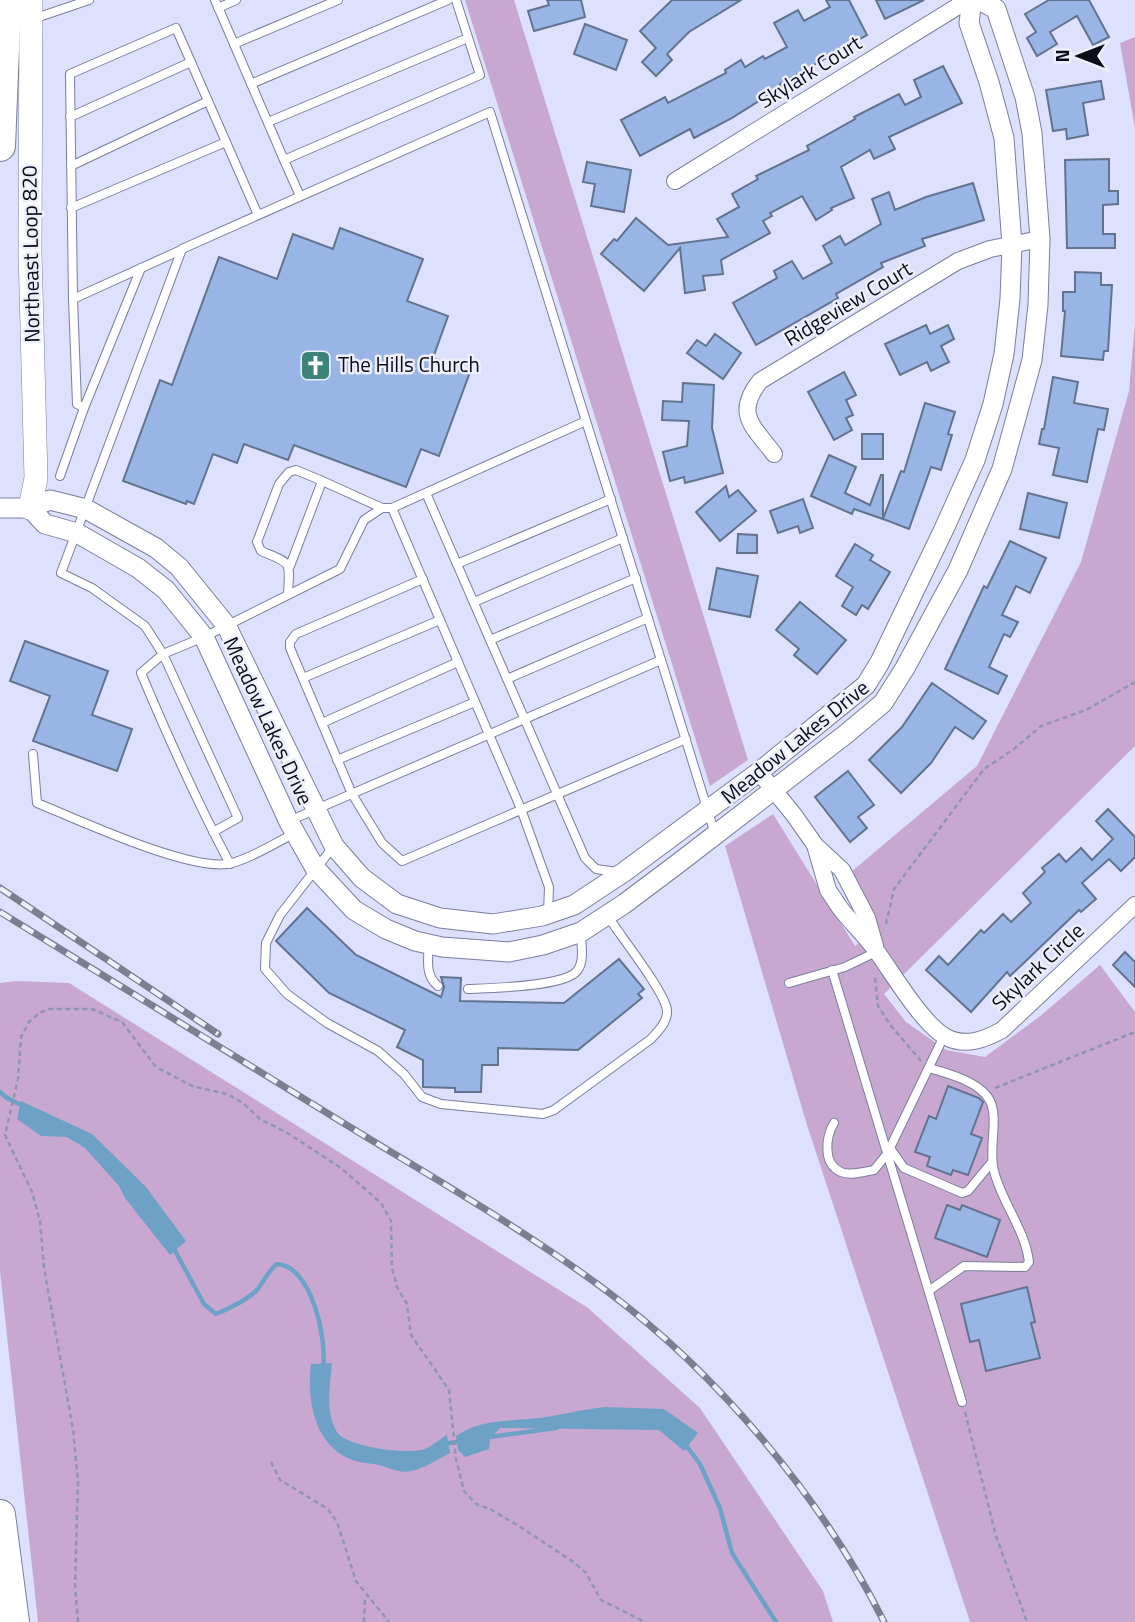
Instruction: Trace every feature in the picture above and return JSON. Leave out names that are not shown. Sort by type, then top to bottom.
[{"type":"highway","points":[[0,146],[6,0]]},
{"type":"highway","points":[[0,1516],[14,1622]]},
{"type":"main road","name":"Northeast Loop 820","points":[[30,508],[36,478],[30,252],[31,10]]},
{"type":"street","name":"Skylark Court","points":[[675,181],[970,0]]},
{"type":"street","name":"Meadow Lakes Drive","points":[[970,0],[969,23],[1004,138],[1012,245],[1004,354],[993,404],[975,460],[917,587],[866,685],[759,772],[624,872],[574,905],[548,914],[493,923],[437,917],[397,904],[362,878],[334,846],[226,625],[179,567],[156,548],[86,509],[50,500],[30,508],[45,524],[77,533],[138,568],[166,590],[204,637],[292,827],[315,869],[354,910],[386,929],[442,947],[509,952],[581,932],[716,835],[883,703],[958,570],[1002,469],[1032,360],[1038,305],[1040,239],[1032,133],[1025,97],[996,9],[979,0]]},
{"type":"street","name":"Ridgeview Court","points":[[774,454],[750,422],[746,407],[748,396],[760,381],[958,261],[990,249],[1040,239]]},
{"type":"street","points":[[0,508],[30,508]]},
{"type":"street","points":[[759,772],[815,845],[842,870],[867,918],[876,952],[927,1020],[944,1036]]},
{"type":"street","name":"Skylark Circle","points":[[944,1036],[957,1041],[972,1042],[988,1038],[1002,1030],[1135,905]]},
{"type":"lane","points":[[31,10],[89,0]]},
{"type":"lane","points":[[236,0],[217,4],[300,196]]},
{"type":"lane","points":[[234,44],[338,0]]},
{"type":"lane","points":[[251,84],[448,0]]},
{"type":"lane","points":[[284,160],[480,75],[456,0]]},
{"type":"lane","points":[[84,408],[77,404],[70,74],[176,28],[258,215]]},
{"type":"lane","points":[[268,122],[468,38]]},
{"type":"lane","points":[[70,117],[191,62]]},
{"type":"lane","points":[[71,166],[208,101]]},
{"type":"lane","points":[[73,299],[490,112],[716,835]]},
{"type":"lane","points":[[71,208],[226,142]]},
{"type":"lane","points":[[181,250],[61,573],[92,588],[145,626],[163,654],[239,818],[213,832]]},
{"type":"lane","points":[[60,476],[84,408],[141,268]]},
{"type":"lane","points":[[290,566],[286,561],[261,551],[257,542],[282,478],[296,470],[382,508],[392,508],[586,421]]},
{"type":"lane","points":[[288,594],[290,566],[321,487],[320,480]]},
{"type":"lane","points":[[426,493],[585,858],[596,869],[624,872]]},
{"type":"lane","points":[[457,564],[611,499]]},
{"type":"lane","points":[[230,864],[141,673],[163,654],[204,637],[340,569],[364,520],[382,508]]},
{"type":"lane","points":[[392,508],[522,810],[549,887],[548,914]]},
{"type":"lane","points":[[474,602],[623,538]]},
{"type":"lane","points":[[490,639],[636,578]]},
{"type":"lane","points":[[423,579],[292,637],[290,648],[352,794],[382,843],[402,861],[686,739]]},
{"type":"lane","points":[[507,679],[648,618]]},
{"type":"lane","points":[[303,678],[440,620]]},
{"type":"lane","points":[[33,754],[37,803],[174,856],[203,863],[230,864],[316,810],[661,660]]},
{"type":"lane","points":[[322,723],[458,662]]},
{"type":"lane","points":[[337,760],[475,702]]},
{"type":"lane","points":[[334,846],[275,924],[266,943],[265,969],[287,994],[327,1023],[379,1051],[404,1074],[422,1097],[440,1104],[543,1114],[554,1110],[651,1039],[664,1024],[667,1010],[659,992],[607,915]]},
{"type":"lane","points":[[468,989],[536,984],[567,978],[576,973],[582,962],[581,932]]},
{"type":"lane","points":[[429,944],[428,969],[433,984],[438,986]]},
{"type":"lane","points":[[789,983],[845,967],[876,952]]},
{"type":"lane","points":[[832,971],[889,1151],[962,1402]]},
{"type":"lane","points":[[834,1123],[828,1132],[827,1154],[833,1166],[840,1172],[874,1170],[889,1151],[944,1036]]},
{"type":"lane","points":[[929,1068],[958,1077],[981,1091],[990,1101],[994,1173],[1027,1246],[1030,1262],[1025,1266],[964,1266],[930,1290]]},
{"type":"lane","points":[[889,1151],[904,1168],[962,1194],[968,1191],[992,1163]]},
{"type":"path","points":[[929,1068],[912,1053],[878,1006],[875,986],[876,952],[884,935],[894,889],[984,769],[1014,749],[1041,726],[1104,702],[1135,682]]},
{"type":"path","points":[[5,1135],[18,1079],[21,1037],[29,1022],[48,1009],[92,1009],[122,1022],[156,1067],[192,1086],[227,1094],[243,1103],[260,1119],[313,1149],[356,1181],[381,1203],[391,1221],[392,1266],[397,1287],[407,1304],[411,1335],[449,1390],[456,1459],[464,1491],[476,1504],[491,1509],[575,1563],[586,1573],[601,1600],[645,1622]]},
{"type":"path","points":[[981,1091],[1012,1083],[1135,1032]]},
{"type":"path","points":[[6,1128],[0,1130],[5,1135],[32,1192],[40,1221],[44,1268],[73,1429],[78,1482],[75,1586],[78,1622]]},
{"type":"path","points":[[962,1402],[996,1536],[1027,1622]]},
{"type":"path","points":[[271,1462],[280,1480],[328,1509],[337,1522],[356,1581],[389,1622]]},
{"type":"path","points":[[364,1622],[368,1595]]},
{"type":"shaded area","points":[[465,0],[514,0],[748,760],[710,786]]},
{"type":"shaded area","points":[[1135,37],[1135,128],[1120,43]]},
{"type":"shaded area","points":[[1135,324],[1135,746],[884,994],[906,1022],[946,1050],[985,1057],[1039,1017],[1100,965],[1135,1012],[1135,1622],[970,1622],[807,1125],[725,846],[773,814],[855,946],[878,928],[851,872],[977,766],[1081,562],[1129,391]]},
{"type":"shaded area","points":[[0,983],[69,983],[588,1308],[700,1408],[823,1591],[833,1622],[38,1622],[0,1271]]},
{"type":"water","points":[[21,1101],[92,1134],[146,1187],[186,1241],[170,1255],[125,1198],[119,1186],[85,1148],[67,1137],[41,1136],[17,1119]]},
{"type":"water","points":[[332,1363],[331,1416],[337,1432],[343,1437],[364,1446],[417,1451],[447,1435],[450,1453],[421,1468],[403,1472],[356,1461],[336,1451],[320,1430],[310,1391],[311,1364]]},
{"type":"water","points":[[605,1407],[664,1409],[698,1433],[684,1451],[659,1430],[500,1428],[490,1439],[489,1449],[465,1457],[458,1450],[456,1436],[475,1426]]},
{"type":"building","points":[[547,0],[581,0],[585,17],[534,31],[528,11],[549,5]]},
{"type":"building","points":[[672,0],[741,0],[689,32],[667,54],[672,60],[656,76],[642,62],[656,48],[640,31]]},
{"type":"building","points":[[826,0],[849,0],[867,35],[780,84],[781,87],[732,118],[694,138],[690,129],[640,156],[621,120],[665,97],[668,103],[726,73],[725,70],[741,60],[745,67],[763,56],[765,59],[787,47],[774,23],[798,10],[804,21],[830,7]]},
{"type":"building","points":[[876,0],[924,0],[885,19]]},
{"type":"building","points":[[1049,0],[1089,0],[1109,37],[1093,45],[1077,16],[1050,32],[1057,44],[1037,56],[1027,38],[1036,32],[1025,14]]},
{"type":"building","points":[[585,24],[627,40],[616,70],[574,54]]},
{"type":"building","points":[[943,66],[962,103],[889,137],[895,149],[874,159],[870,150],[841,167],[854,198],[831,208],[832,210],[816,220],[802,196],[770,213],[772,216],[763,221],[770,233],[721,260],[723,274],[703,276],[705,290],[685,293],[680,248],[644,291],[601,254],[614,239],[617,241],[636,218],[668,245],[728,237],[717,219],[739,207],[732,194],[758,179],[756,176],[809,150],[807,146],[855,119],[854,117],[899,94],[905,105],[921,97],[914,80]]},
{"type":"building","points":[[1101,81],[1104,99],[1083,103],[1088,135],[1067,139],[1066,129],[1053,131],[1046,90]]},
{"type":"building","points":[[1109,159],[1109,191],[1118,191],[1118,204],[1103,205],[1103,234],[1115,234],[1115,248],[1067,248],[1065,160]]},
{"type":"building","points":[[587,162],[631,170],[624,212],[591,206],[595,184],[583,182]]},
{"type":"building","points":[[973,183],[984,220],[922,239],[925,246],[881,263],[883,267],[836,294],[838,298],[756,345],[733,303],[777,278],[774,271],[792,261],[803,279],[832,263],[823,246],[840,236],[845,245],[881,224],[872,199],[889,192],[895,210],[926,197]]},
{"type":"building","name":"The Hills Church","points":[[340,228],[423,259],[407,301],[448,316],[433,358],[470,372],[439,456],[421,449],[406,487],[294,445],[288,460],[244,444],[237,463],[213,454],[194,504],[187,501],[186,504],[123,481],[160,380],[172,385],[219,257],[277,279],[293,234],[333,249]]},
{"type":"building","points":[[1075,272],[1101,273],[1101,285],[1112,285],[1108,351],[1104,351],[1103,360],[1061,356],[1065,311],[1063,292],[1075,292]]},
{"type":"building","points":[[926,325],[930,334],[948,325],[954,339],[941,346],[949,362],[931,371],[927,362],[900,375],[885,344]]},
{"type":"building","points":[[715,334],[741,353],[723,379],[687,353],[697,340],[706,346]]},
{"type":"building","points":[[844,372],[856,395],[846,400],[853,415],[846,418],[852,430],[834,440],[808,392]]},
{"type":"building","points":[[1053,377],[1078,382],[1074,403],[1108,409],[1104,430],[1098,429],[1087,482],[1053,475],[1059,448],[1039,444]]},
{"type":"building","points":[[683,383],[714,385],[712,428],[723,473],[685,483],[684,477],[670,481],[663,452],[687,446],[689,421],[662,420],[663,401],[682,402]]},
{"type":"building","points":[[925,403],[955,412],[948,434],[952,435],[941,470],[931,467],[909,529],[883,519],[901,471],[904,472]]},
{"type":"building","points":[[862,434],[883,434],[883,459],[862,459]]},
{"type":"building","points":[[829,455],[856,467],[845,493],[870,505],[883,475],[883,519],[854,509],[852,514],[811,496]]},
{"type":"building","points":[[726,486],[729,497],[738,490],[756,511],[720,541],[696,512]]},
{"type":"building","points":[[1028,493],[1067,503],[1059,538],[1020,529]]},
{"type":"building","points":[[803,499],[813,528],[800,533],[798,526],[778,533],[770,511]]},
{"type":"building","points":[[738,534],[757,535],[757,553],[737,553]]},
{"type":"building","points":[[1010,541],[1046,558],[1030,593],[1016,586],[1002,615],[1018,622],[1010,637],[1004,634],[989,667],[1007,676],[998,694],[945,669],[984,586],[987,588]]},
{"type":"building","points":[[855,544],[873,555],[870,560],[890,572],[868,609],[862,605],[856,615],[842,606],[853,587],[836,576]]},
{"type":"building","points":[[717,568],[758,576],[750,617],[709,609]]},
{"type":"building","points":[[800,602],[846,640],[817,674],[794,655],[799,649],[776,630]]},
{"type":"building","points":[[25,641],[108,671],[92,715],[132,729],[117,771],[33,741],[50,696],[10,681]]},
{"type":"building","points":[[932,683],[986,721],[973,739],[955,727],[931,763],[901,793],[869,760],[902,727]]},
{"type":"building","points":[[848,771],[874,805],[858,817],[867,828],[850,842],[815,797]]},
{"type":"building","points":[[1108,809],[1135,837],[1135,857],[1121,871],[1109,859],[1082,883],[1096,899],[1081,912],[1079,910],[1010,976],[1007,972],[971,1012],[926,970],[939,956],[948,965],[981,930],[984,933],[1003,914],[1011,922],[1031,903],[1023,893],[1045,872],[1042,868],[1059,854],[1066,862],[1081,848],[1092,860],[1113,839],[1096,821]]},
{"type":"building","points":[[307,908],[356,955],[441,997],[444,987],[441,977],[461,978],[460,1001],[564,1003],[619,959],[644,989],[638,994],[642,998],[578,1050],[498,1048],[498,1065],[482,1065],[481,1092],[455,1092],[455,1088],[423,1087],[423,1060],[397,1047],[405,1030],[329,993],[276,941]]},
{"type":"building","points":[[1125,952],[1135,962],[1135,987],[1113,965]]},
{"type":"building","points":[[948,1086],[983,1102],[971,1134],[982,1138],[968,1175],[953,1170],[951,1175],[927,1166],[930,1157],[915,1152],[929,1116],[936,1119]]},
{"type":"building","points":[[947,1205],[960,1210],[962,1205],[1000,1220],[987,1257],[935,1238]]},
{"type":"building","points":[[1027,1287],[1035,1322],[1031,1323],[1040,1358],[986,1371],[979,1340],[970,1342],[961,1304]]},
{"type":"waterway","points":[[0,1092],[23,1106]]},
{"type":"waterway","points":[[173,1247],[204,1304],[216,1314],[256,1291],[277,1264],[289,1268],[300,1277],[315,1306],[324,1355],[323,1368]]},
{"type":"waterway","points":[[489,1437],[556,1428]]},
{"type":"waterway","points":[[444,1444],[463,1441]]},
{"type":"waterway","points":[[685,1444],[700,1464],[720,1508],[732,1553],[776,1622]]},
{"type":"railway","points":[[0,888],[218,1034]]},
{"type":"railway","points":[[0,912],[512,1226],[608,1292],[689,1361],[728,1400],[764,1442],[831,1530],[884,1622]]},
{"type":"place","name":"The Hills Church","points":[[315,365]]}]
